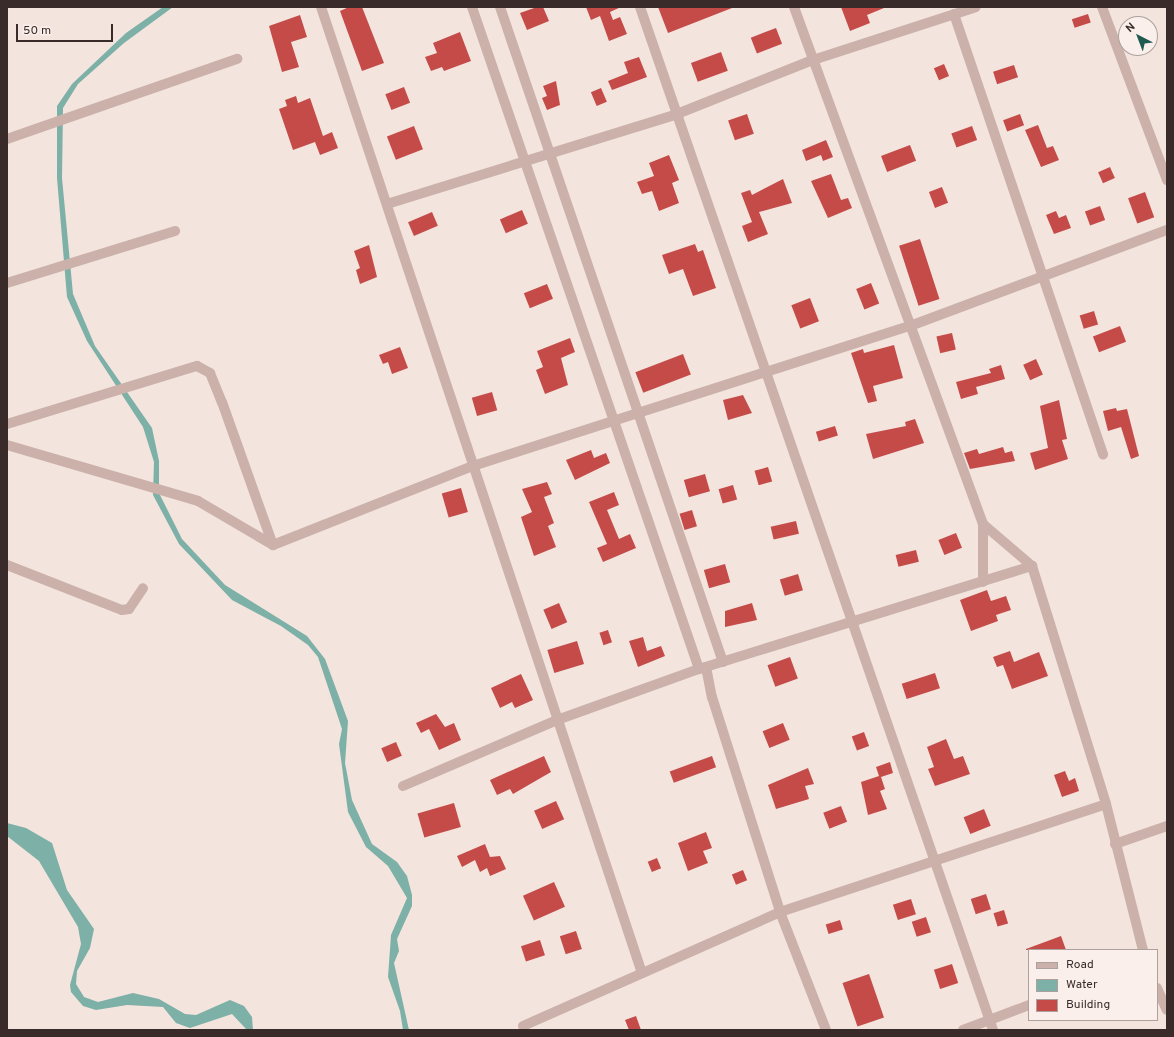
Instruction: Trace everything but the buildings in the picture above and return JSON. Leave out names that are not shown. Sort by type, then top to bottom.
[{"type":"street","points":[[321,7],[642,974]]},
{"type":"street","points":[[472,7],[703,668],[780,912],[826,1030]]},
{"type":"street","points":[[500,7],[723,662]]},
{"type":"street","points":[[640,7],[768,371],[851,624],[993,1030]]},
{"type":"street","points":[[794,7],[983,524],[982,582]]},
{"type":"street","points":[[386,204],[550,152],[677,114],[813,60],[976,7]]},
{"type":"street","points":[[1102,7],[1167,180]]},
{"type":"street","points":[[954,14],[1044,276],[1103,454]]},
{"type":"street","points":[[7,139],[237,59]]},
{"type":"street","points":[[273,545],[473,466],[615,419],[910,326],[1167,230]]},
{"type":"street","points":[[7,283],[174,231]]},
{"type":"street","points":[[7,424],[197,366],[210,373],[222,402],[273,545]]},
{"type":"street","points":[[7,445],[198,500],[273,545]]},
{"type":"street","points":[[983,524],[1032,566],[1106,804],[1143,949]]},
{"type":"street","points":[[7,565],[122,610],[129,609],[143,588]]},
{"type":"street","points":[[403,786],[557,720],[703,668],[851,624],[1032,566]]},
{"type":"street","points":[[523,1026],[780,912],[933,859],[1106,804]]},
{"type":"street","points":[[1115,844],[1167,826]]},
{"type":"street","points":[[1158,990],[1167,1010]]},
{"type":"street","points":[[963,1030],[988,1019],[1028,1005]]},
{"type":"water","points":[[163,7],[173,7],[124,43],[78,84],[63,108],[62,178],[73,294],[95,346],[152,428],[159,461],[159,493],[182,539],[225,585],[307,636],[325,659],[348,721],[345,763],[352,800],[372,844],[397,862],[407,876],[412,895],[412,906],[397,939],[399,951],[394,963],[409,1030],[403,1030],[400,1011],[388,977],[391,935],[407,898],[388,866],[366,847],[348,812],[339,744],[342,729],[318,657],[308,645],[281,626],[232,600],[179,544],[153,495],[154,462],[143,427],[87,341],[67,297],[57,178],[57,106],[72,84],[126,33]]},
{"type":"water","points":[[7,823],[26,828],[52,843],[67,890],[94,929],[90,948],[77,971],[76,984],[84,997],[98,1002],[133,993],[159,999],[185,1014],[196,1015],[230,1000],[244,1006],[252,1017],[253,1030],[247,1030],[232,1014],[190,1028],[176,1023],[163,1007],[127,1005],[96,1010],[83,1006],[71,992],[70,985],[81,944],[78,927],[39,861],[7,836]]}]
